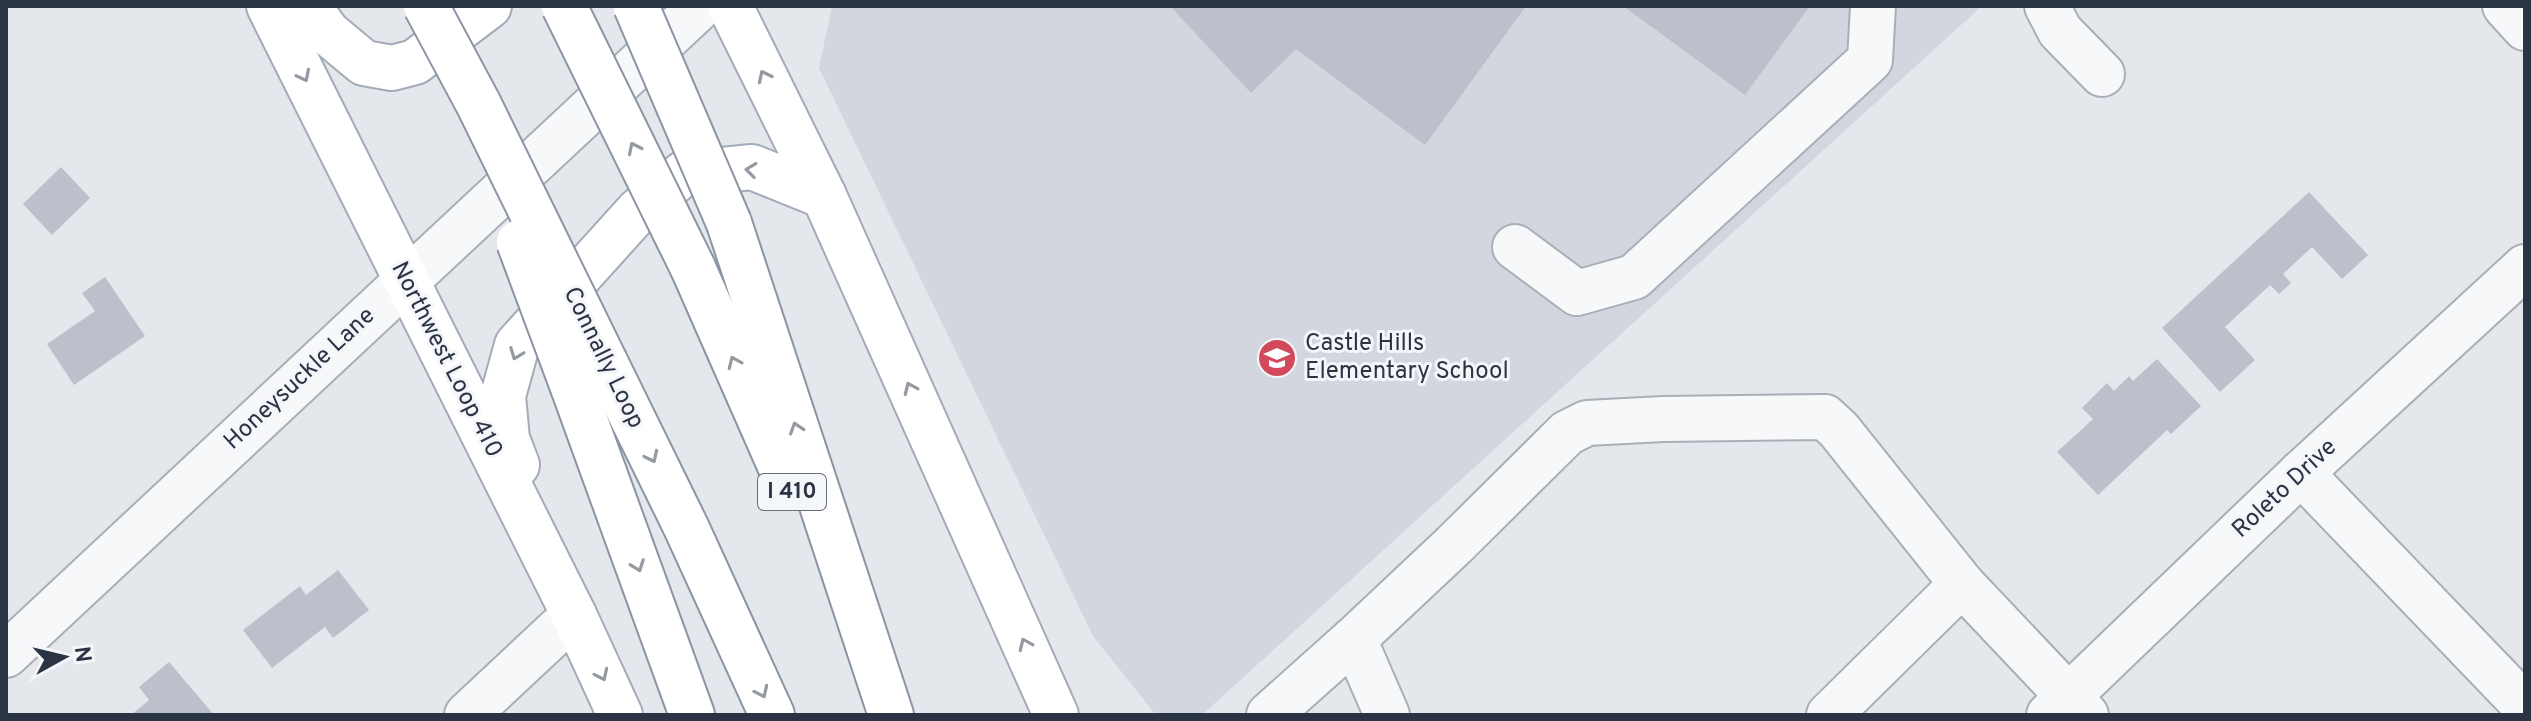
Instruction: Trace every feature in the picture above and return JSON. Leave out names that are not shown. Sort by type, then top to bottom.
[{"type":"main road","name":"Northwest Loop 410","points":[[269,6],[574,615],[620,715]]},
{"type":"main road","points":[[308,6],[328,33],[364,63],[392,68],[415,62],[489,6]]},
{"type":"main road","points":[[426,6],[479,105],[520,248],[589,374],[692,715]]},
{"type":"main road","name":"I 410","points":[[564,6],[693,268],[891,715]]},
{"type":"main road","points":[[636,6],[729,223],[891,715]]},
{"type":"main road","points":[[730,6],[824,196],[1056,715]]},
{"type":"main road","points":[[574,615],[507,439],[503,396],[517,345],[638,211],[683,174],[752,167],[824,196]]},
{"type":"main road","name":"Connally Loop","points":[[589,374],[686,527],[772,715]]},
{"type":"street","name":"Honeysuckle Lane","points":[[6,655],[701,6]]},
{"type":"street","points":[[1515,247],[1577,293],[1634,277],[1870,60],[1873,6]]},
{"type":"street","points":[[2047,6],[2060,31],[2102,74]]},
{"type":"street","points":[[2505,6],[2525,28]]},
{"type":"street","name":"Roleto Drive","points":[[2068,709],[2301,473],[2525,267]]},
{"type":"street","points":[[1277,712],[1567,433],[1587,423],[1825,417],[1839,430],[1962,584],[2068,709]]},
{"type":"street","points":[[2301,473],[2525,706]]},
{"type":"street","points":[[1829,715],[1962,584]]},
{"type":"street","points":[[467,715],[574,615]]},
{"type":"street","points":[[1354,639],[1387,715]]},
{"type":"shaded area","name":"Castle Hills Elementary School","points":[[832,6],[1982,6],[1202,715],[1156,715],[1093,636],[819,68]]},
{"type":"building","points":[[1170,6],[1526,6],[1425,145],[1296,49],[1251,93]]},
{"type":"building","points":[[1623,6],[1810,6],[1745,95]]},
{"type":"building","points":[[61,167],[90,198],[52,235],[23,204]]},
{"type":"building","points":[[2309,192],[2368,255],[2342,279],[2312,247],[2283,274],[2291,283],[2279,294],[2270,285],[2225,327],[2255,360],[2220,392],[2162,328]]},
{"type":"building","points":[[105,277],[145,336],[74,385],[47,344],[95,311],[82,293]]},
{"type":"building","points":[[2157,359],[2201,406],[2171,434],[2167,430],[2098,495],[2057,452],[2093,419],[2082,408],[2107,383],[2114,391],[2129,376],[2133,381]]},
{"type":"building","points":[[338,570],[369,610],[333,638],[325,627],[272,668],[243,630],[300,586],[306,595]]},
{"type":"building","points":[[169,662],[214,715],[131,715],[149,700],[139,687]]},
{"type":"place","name":"Castle Hills Elementary School","points":[[1277,358]]}]
